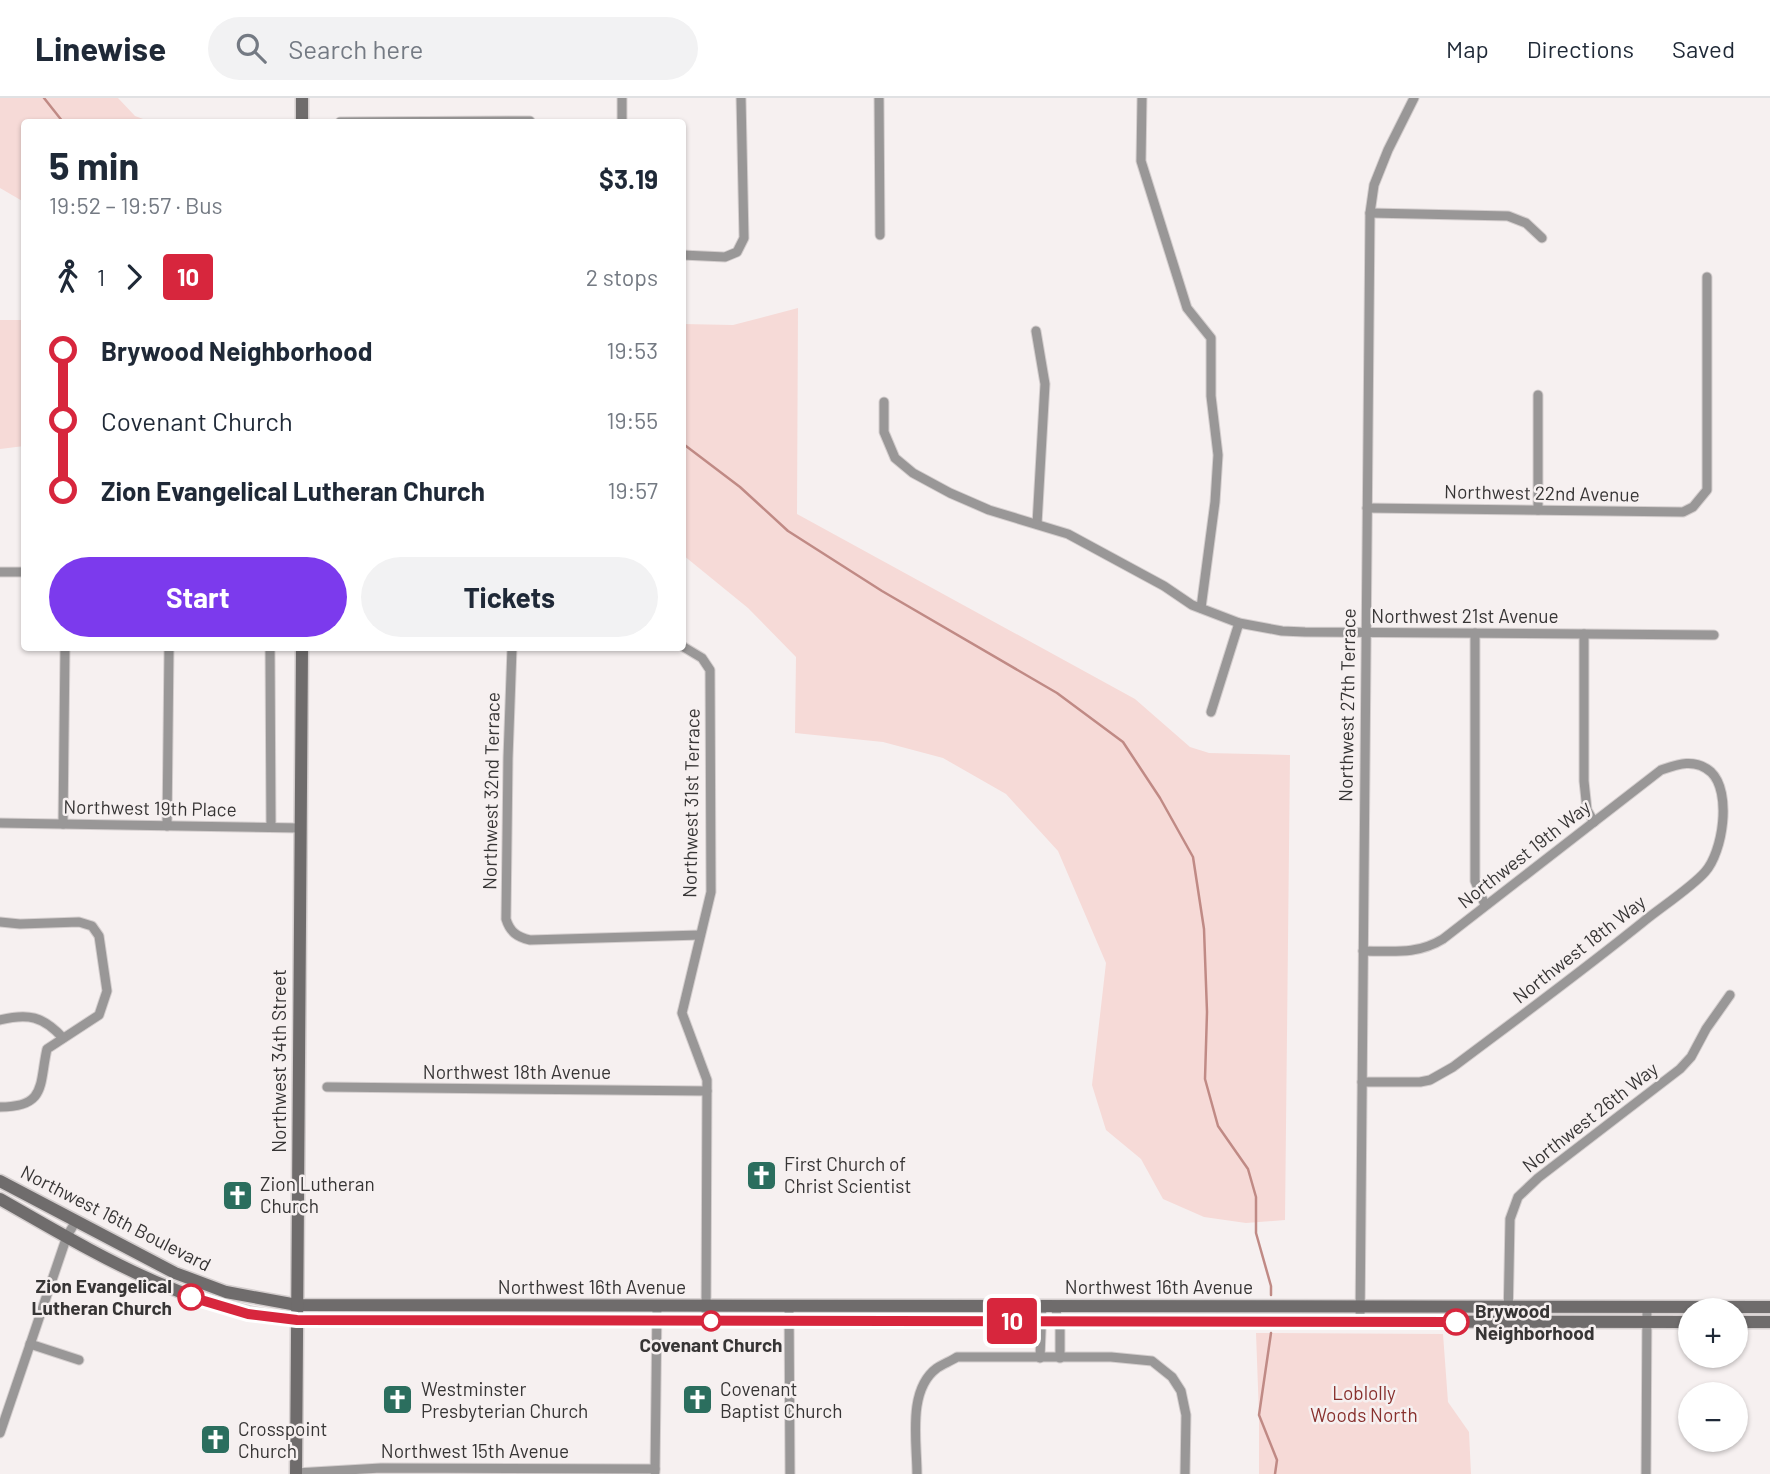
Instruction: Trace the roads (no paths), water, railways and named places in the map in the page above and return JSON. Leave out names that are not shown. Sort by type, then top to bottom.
[{"type":"main road","points":[[302,98],[302,119]]},
{"type":"main road","name":"Northwest 34th Street","points":[[296,1473],[302,651]]},
{"type":"main road","name":"Northwest 16th Boulevard","points":[[0,1181],[152,1262],[200,1284],[252,1299],[297,1305]]},
{"type":"main road","name":"Northwest 16th Boulevard","points":[[0,1199],[144,1277],[191,1297],[248,1314],[297,1320]]},
{"type":"main road","name":"Northwest 16th Avenue","points":[[297,1305],[1770,1307]]},
{"type":"main road","points":[[487,1306],[488,1321]]},
{"type":"main road","points":[[1205,1307],[1205,1321]]},
{"type":"main road","name":"Northwest 16th Avenue","points":[[297,1320],[1678,1322]]},
{"type":"main road","points":[[1748,1322],[1770,1322]]},
{"type":"street","points":[[622,98],[622,119]]},
{"type":"street","points":[[686,255],[724,257],[737,252],[744,238],[741,98]]},
{"type":"street","points":[[879,98],[880,235]]},
{"type":"street","points":[[1142,98],[1142,161],[1187,308],[1211,338],[1211,396],[1217,455],[1215,502],[1201,608]]},
{"type":"street","name":"Northwest 27th Terrace","points":[[1360,1322],[1370,214],[1374,185],[1414,98]]},
{"type":"street","points":[[1370,214],[1508,216],[1526,223],[1542,238]]},
{"type":"street","name":"Northwest 22nd Avenue","points":[[1367,508],[1683,512],[1693,507],[1707,490],[1707,277]]},
{"type":"street","points":[[1037,331],[1045,384],[1037,524]]},
{"type":"street","points":[[1538,395],[1538,510]]},
{"type":"street","name":"Northwest 21st Avenue","points":[[884,402],[884,432],[895,458],[913,473],[989,510],[1068,534],[1201,608],[1239,623],[1282,631],[1714,635]]},
{"type":"street","points":[[0,572],[21,572]]},
{"type":"street","points":[[1212,712],[1239,623]]},
{"type":"street","points":[[1475,633],[1475,881],[1485,905]]},
{"type":"street","points":[[1584,634],[1584,781],[1587,810],[1594,822]]},
{"type":"street","name":"Northwest 31st Terrace","points":[[686,648],[702,657],[710,670],[710,892],[682,1013],[707,1080],[706,1321]]},
{"type":"street","points":[[62,824],[65,651]]},
{"type":"street","points":[[167,826],[169,651]]},
{"type":"street","points":[[271,651],[271,827]]},
{"type":"street","name":"Northwest 32nd Terrace","points":[[512,651],[506,919],[514,934],[530,940],[700,935]]},
{"type":"street","name":"Northwest 19th Way","points":[[1363,951],[1428,948],[1661,770],[1679,764],[1699,765]]},
{"type":"street","name":"Northwest 18th Way","points":[[1362,1082],[1420,1082],[1430,1080],[1453,1067],[1587,967],[1706,872],[1720,842],[1722,798],[1719,784],[1711,772],[1699,765]]},
{"type":"street","name":"Northwest 19th Place","points":[[0,823],[300,828]]},
{"type":"street","points":[[0,922],[79,922],[92,926],[99,936],[107,991],[99,1015],[47,1049],[41,1087],[34,1098],[23,1105],[0,1107]]},
{"type":"street","name":"Northwest 26th Way","points":[[1508,1322],[1510,1219],[1518,1197],[1538,1178],[1680,1069],[1691,1057],[1706,1029],[1730,995]]},
{"type":"street","points":[[0,1020],[17,1016],[36,1018],[49,1023],[62,1038]]},
{"type":"street","name":"Northwest 18th Avenue","points":[[327,1087],[707,1091]]},
{"type":"street","points":[[0,1433],[67,1237],[76,1221]]},
{"type":"street","points":[[655,1472],[657,1306]]},
{"type":"street","points":[[789,1306],[790,1474]]},
{"type":"street","points":[[1040,1357],[1040,1329],[1049,1306]]},
{"type":"street","points":[[1049,1306],[1058,1322],[1060,1357]]},
{"type":"street","points":[[1646,1474],[1647,1307]]},
{"type":"street","points":[[30,1344],[79,1360]]},
{"type":"street","points":[[917,1474],[917,1405],[921,1389],[936,1369],[957,1357],[1060,1357],[1152,1361],[1164,1368],[1181,1391],[1186,1415],[1185,1474]]},
{"type":"street","name":"Northwest 15th Avenue","points":[[296,1473],[381,1468],[655,1472]]},
{"type":"waterway","points":[[44,98],[61,119]]},
{"type":"waterway","points":[[686,446],[740,487],[788,531],[882,591],[1057,693],[1123,742],[1160,798],[1193,857],[1204,929],[1207,1012],[1205,1079],[1218,1126],[1248,1169],[1256,1197],[1256,1233],[1271,1286],[1271,1295]]},
{"type":"waterway","points":[[1271,1333],[1259,1415],[1277,1460],[1275,1474]]},
{"type":"place","name":"First Church of Christ Scientist","points":[[761,1175]]},
{"type":"place","name":"Zion Lutheran Church","points":[[237,1195]]},
{"type":"place","name":"Zion Evangelical Lutheran Church","points":[[191,1297]]},
{"type":"place","name":"Covenant Church","points":[[711,1321]]},
{"type":"place","name":"Brywood Neighborhood","points":[[1456,1322]]},
{"type":"place","name":"Westminster Presbyterian Church","points":[[398,1400]]},
{"type":"place","name":"Covenant Baptist Church","points":[[697,1400]]},
{"type":"place","name":"Crosspoint Church","points":[[215,1440]]},
{"type":"park label","name":"Loblolly Woods North","points":[[1364,1404]]}]
